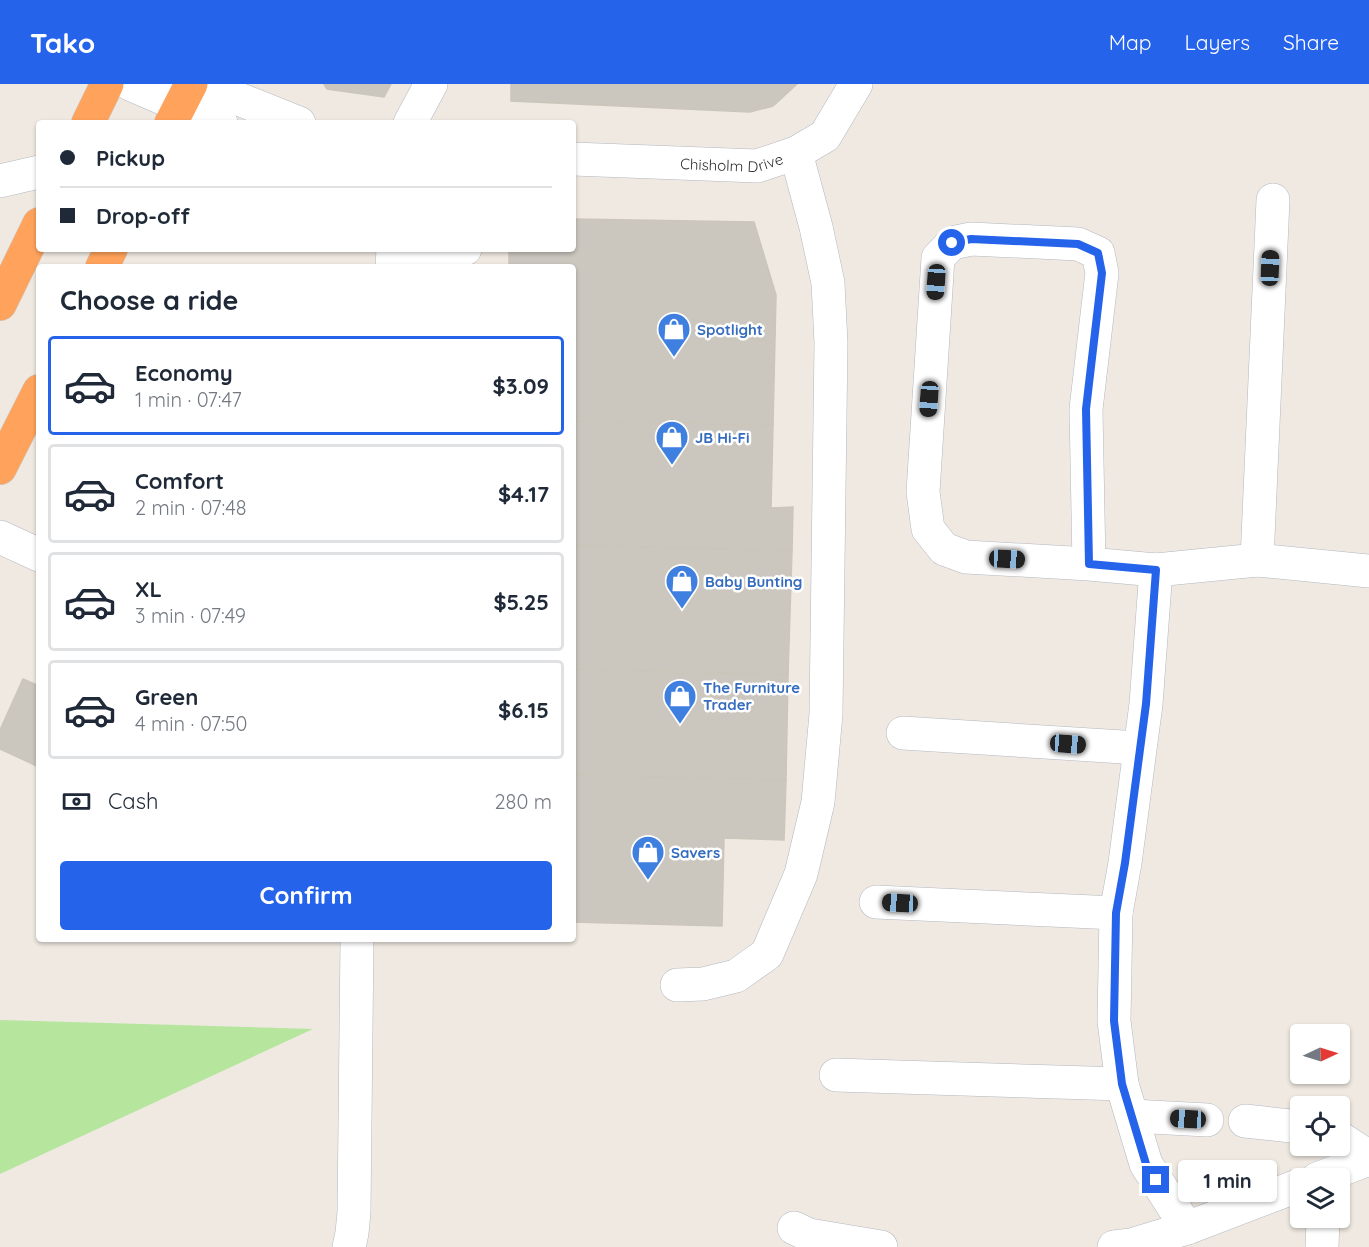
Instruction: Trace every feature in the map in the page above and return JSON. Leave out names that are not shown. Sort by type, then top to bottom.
[{"type":"highway","points":[[89,120],[107,84]]},
{"type":"highway","points":[[0,304],[36,230]]},
{"type":"highway","points":[[0,468],[36,397]]},
{"type":"street","points":[[130,84],[185,99],[279,107]]},
{"type":"street","points":[[412,120],[430,84]]},
{"type":"street","name":"Chisholm Drive","points":[[576,159],[757,166],[796,153],[825,136],[856,84]]},
{"type":"street","points":[[185,99],[216,120]]},
{"type":"street","points":[[677,985],[703,984],[736,976],[767,954],[801,874],[818,801],[826,714],[831,343],[828,283],[796,153]]},
{"type":"street","points":[[0,181],[36,173]]},
{"type":"street","points":[[1257,560],[1273,200]]},
{"type":"street","points":[[1089,564],[1086,409],[1105,251],[1078,244],[971,239],[952,243],[938,258],[923,492],[928,529],[944,564],[966,556],[1156,570],[1257,560],[1369,571]]},
{"type":"street","points":[[0,537],[36,554]]},
{"type":"street","points":[[1156,570],[1146,704],[1125,863],[1116,913],[1114,1021],[1122,1084],[1146,1164],[1187,1228]]},
{"type":"street","points":[[903,733],[1139,748]]},
{"type":"street","points":[[876,902],[1116,913]]},
{"type":"street","points":[[349,1247],[354,1212],[357,942]]},
{"type":"street","points":[[836,1075],[1122,1084]]},
{"type":"street","points":[[1132,1116],[1207,1120]]},
{"type":"street","points":[[1245,1121],[1290,1126]]},
{"type":"street","points":[[1350,1145],[1369,1158]]},
{"type":"street","points":[[1345,1168],[1369,1158]]},
{"type":"street","points":[[1125,1246],[1187,1228],[1290,1190]]},
{"type":"street","points":[[1322,1247],[1323,1228]]},
{"type":"street","points":[[802,1237],[881,1247]]},
{"type":"green space","points":[[0,1020],[313,1029],[0,1174]]},
{"type":"building","points":[[324,84],[391,84],[384,97],[327,89]]},
{"type":"building","points":[[511,84],[797,84],[773,106],[750,112],[511,101]]},
{"type":"building","name":"Spotlight","points":[[576,219],[754,222],[776,295],[773,425],[576,421],[576,264],[509,264],[509,252],[576,252]]},
{"type":"building","name":"JB Hi-Fi","points":[[576,421],[773,425],[771,508],[793,507],[792,551],[576,545]]},
{"type":"building","name":"Baby Bunting","points":[[576,545],[792,551],[788,675],[576,669]]},
{"type":"building","name":"The Furniture Trader","points":[[576,669],[788,675],[786,780],[576,775]]},
{"type":"building","points":[[23,679],[36,685],[36,766],[0,749],[0,730]]},
{"type":"building","name":"Savers","points":[[576,775],[786,780],[784,840],[724,838],[722,926],[576,922]]},
{"type":"place","name":"Spotlight","points":[[674,358]]},
{"type":"place","name":"JB Hi-Fi","points":[[672,466]]},
{"type":"place","name":"Baby Bunting","points":[[682,610]]},
{"type":"place","name":"The Furniture Trader","points":[[680,725]]},
{"type":"place","name":"Savers","points":[[648,881]]},
{"type":"route","points":[[952,243],[971,239],[1078,244],[1098,253],[1102,273],[1086,409],[1089,564],[1156,570],[1146,704],[1125,863],[1116,913],[1114,1021],[1122,1084],[1146,1164],[1156,1180]]}]
